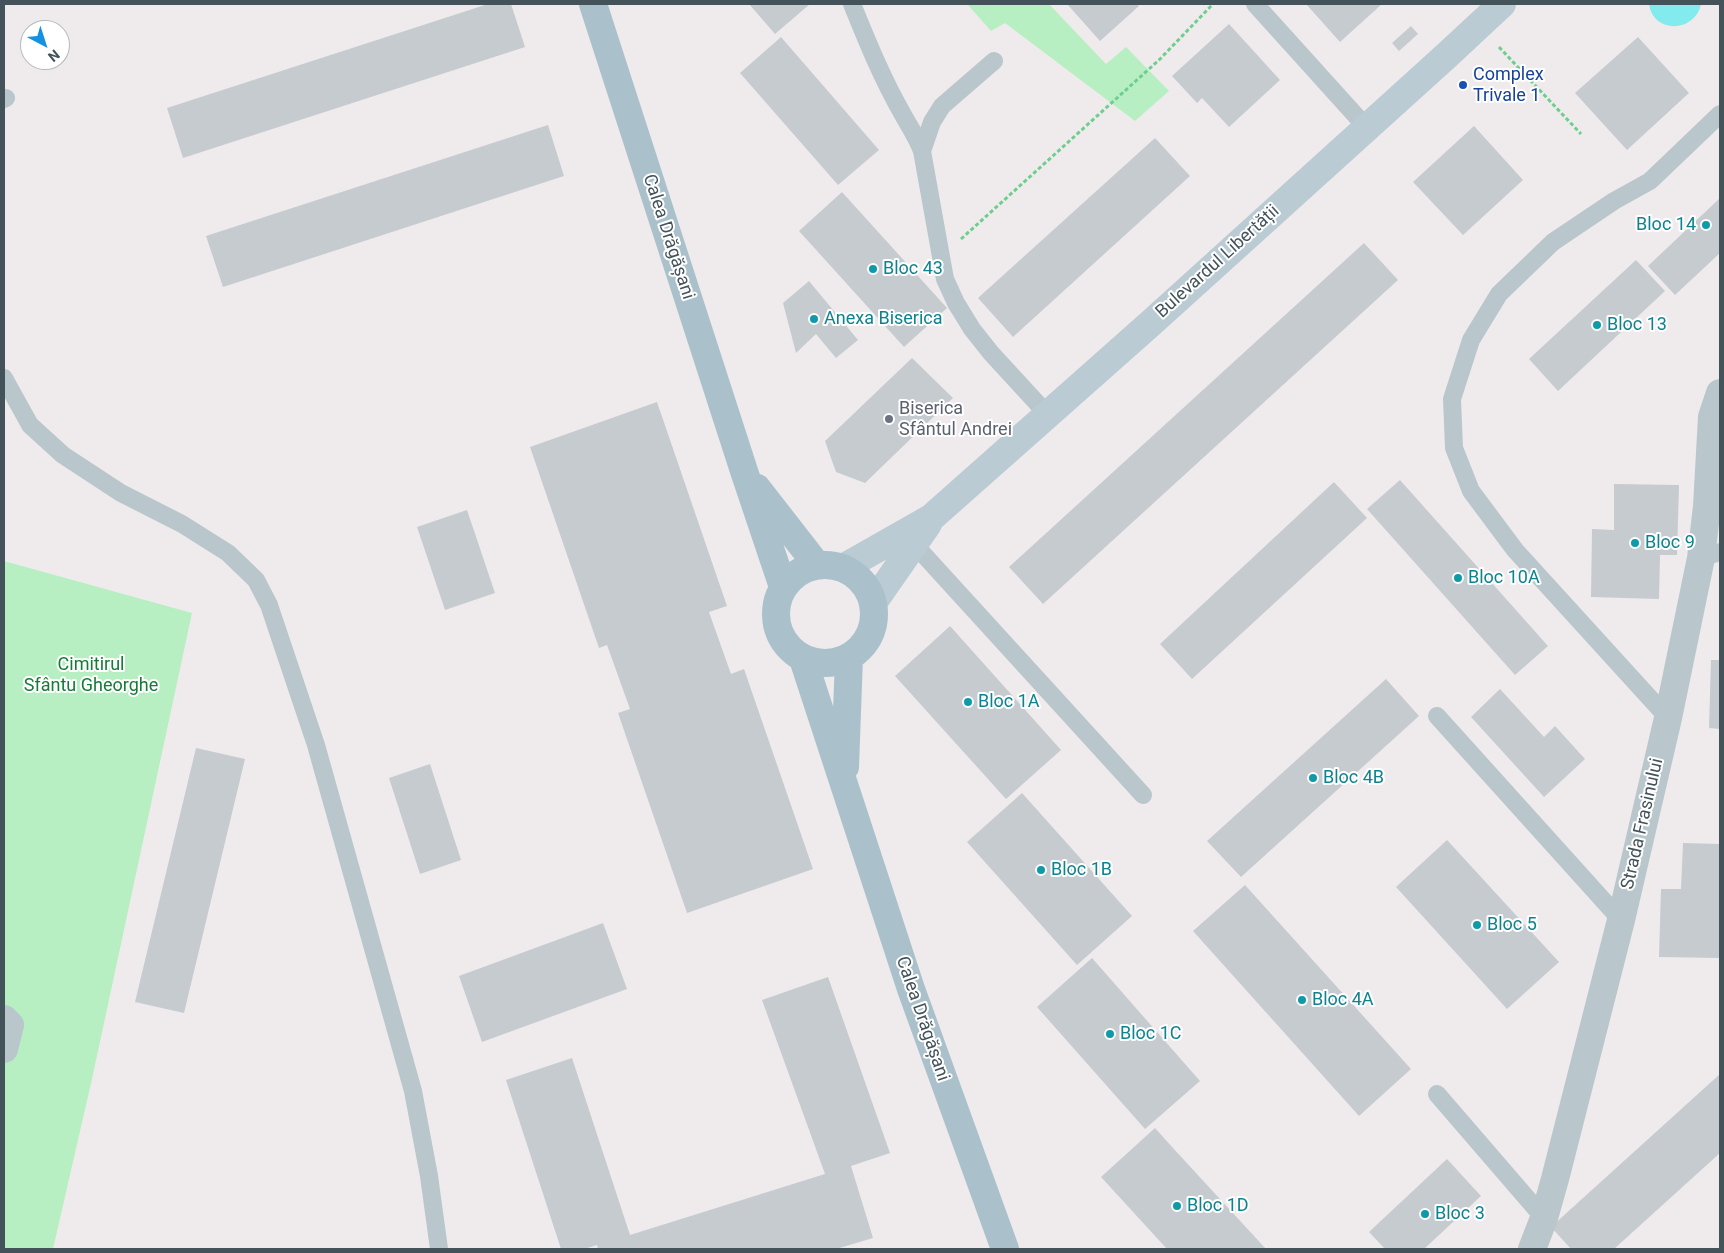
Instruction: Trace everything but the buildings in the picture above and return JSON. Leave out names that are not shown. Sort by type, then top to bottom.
[{"type":"main road","name":"Calea Drăgășani","points":[[592,4],[744,471],[784,587]]},
{"type":"main road","name":"Bulevardul Libertății","points":[[873,603],[931,518],[1367,128],[1502,4]]},
{"type":"main road","name":"Calea Drăgășani","points":[[744,471],[830,566]]},
{"type":"main road","name":"Bulevardul Libertății","points":[[830,566],[931,518]]},
{"type":"main road","points":[[830,566],[856,576],[867,588],[873,603],[874,618],[870,634],[861,647],[849,657],[834,662],[819,663],[803,659],[790,649],[780,635],[775,619],[777,602],[792,576],[804,569],[830,566]]},
{"type":"main road","name":"Calea Drăgășani","points":[[845,786],[849,657]]},
{"type":"main road","name":"Calea Drăgășani","points":[[803,659],[911,989],[1005,1249]]},
{"type":"street","name":"Strada Frasinului","points":[[1532,1249],[1544,1218],[1622,920],[1668,718],[1710,556],[1707,506],[1712,417],[1720,393]]},
{"type":"street","points":[[4,1019],[10,1025],[4,1049]]},
{"type":"lane","points":[[852,4],[902,114],[915,133],[922,151],[945,279],[956,303],[972,329],[1002,366],[1048,415]]},
{"type":"lane","points":[[1255,4],[1367,128]]},
{"type":"lane","points":[[922,151],[932,122],[942,106],[994,60]]},
{"type":"lane","points":[[1668,718],[1515,550],[1471,491],[1454,448],[1452,399],[1471,340],[1499,294],[1553,242],[1614,201],[1650,181],[1720,114]]},
{"type":"lane","points":[[4,378],[30,425],[63,455],[121,493],[182,524],[228,553],[256,580],[270,605],[316,745],[413,1091],[429,1176],[439,1249]]},
{"type":"lane","points":[[914,544],[1143,795]]},
{"type":"lane","points":[[1437,716],[1622,920]]},
{"type":"lane","points":[[1437,1094],[1544,1218]]},
{"type":"path","points":[[941,257],[1159,60],[1213,4]]},
{"type":"path","points":[[1478,26],[1581,134]]},
{"type":"green space","points":[[967,4],[1049,4],[1106,64],[1126,47],[1169,91],[1135,121],[1005,23],[991,31]]},
{"type":"green space","name":"Cimitirul Sfântu Gheorghe","points":[[4,561],[192,613],[92,1079],[53,1249],[4,1249]]},
{"type":"water","points":[[1649,4],[1701,4],[1697,14],[1691,20],[1683,25],[1674,26],[1658,21],[1652,14]]},
{"type":"place","name":"Complex Trivale 1","points":[[1463,85]]},
{"type":"place","name":"Bloc 14","points":[[1706,225]]},
{"type":"place","name":"Bloc 43","points":[[873,269]]},
{"type":"place","name":"Anexa Biserica","points":[[814,319]]},
{"type":"place","name":"Bloc 13","points":[[1597,325]]},
{"type":"place","name":"Biserica Sfântul Andrei","points":[[889,419]]},
{"type":"place","name":"Bloc 9","points":[[1635,543]]},
{"type":"place","name":"Bloc 10A","points":[[1458,578]]},
{"type":"place","name":"Bloc 1A","points":[[968,702]]},
{"type":"place","name":"Bloc 4B","points":[[1313,778]]},
{"type":"place","name":"Bloc 1B","points":[[1041,870]]},
{"type":"place","name":"Bloc 5","points":[[1477,925]]},
{"type":"place","name":"Bloc 4A","points":[[1302,1000]]},
{"type":"place","name":"Bloc 1C","points":[[1110,1034]]},
{"type":"place","name":"Bloc 1D","points":[[1177,1206]]},
{"type":"place","name":"Bloc 3","points":[[1425,1214]]}]
